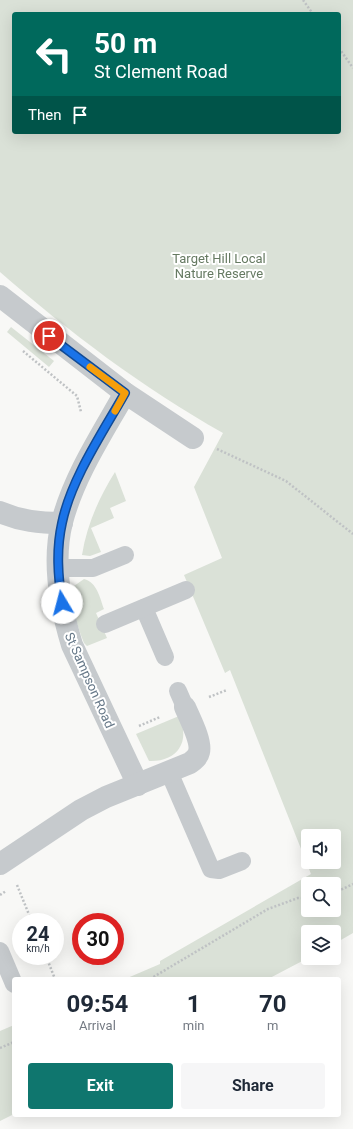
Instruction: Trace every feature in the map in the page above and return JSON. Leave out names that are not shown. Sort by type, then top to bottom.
[{"type":"street","points":[[0,296],[125,393],[193,438]]},
{"type":"street","name":"St Sampson Road","points":[[125,393],[79,477],[62,522],[58,568],[62,603],[72,645],[138,785]]},
{"type":"street","points":[[0,512],[18,520],[39,523],[62,522]]},
{"type":"street","points":[[0,864],[81,810],[106,797],[190,764],[197,757],[200,750],[198,740],[182,699]]},
{"type":"lane","points":[[58,568],[93,568],[125,555]]},
{"type":"lane","points":[[106,624],[186,590]]},
{"type":"lane","points":[[144,608],[165,657]]},
{"type":"lane","points":[[169,772],[211,869],[219,870],[242,861]]},
{"type":"lane","points":[[0,951],[12,979]]},
{"type":"path","points":[[302,0],[311,12]]},
{"type":"path","points":[[341,51],[353,68]]},
{"type":"path","points":[[22,350],[77,396],[82,417],[104,431]]},
{"type":"path","points":[[193,438],[286,481],[353,534]]},
{"type":"path","points":[[341,890],[353,884]]},
{"type":"path","points":[[17,885],[28,913]]},
{"type":"path","points":[[153,977],[268,909],[301,898]]},
{"type":"path","points":[[50,965],[55,977]]},
{"type":"path","points":[[0,1048],[12,1043]]},
{"type":"green space","name":"Target Hill Local Nature Reserve","points":[[0,0],[353,0],[353,933],[341,940],[341,925],[301,925],[301,962],[272,977],[130,977],[160,964],[160,961],[301,880],[301,917],[341,917],[341,877],[306,877],[311,874],[309,869],[341,869],[341,829],[301,829],[301,849],[230,670],[225,673],[184,575],[222,558],[194,487],[223,433],[193,416],[135,378],[53,316],[0,272]]},
{"type":"green space","points":[[11,327],[54,361],[49,367],[7,332]]},
{"type":"green space","points":[[115,472],[126,501],[110,508],[114,518],[91,528],[101,552],[90,556],[82,555],[90,522]]},
{"type":"green space","points":[[84,579],[92,583],[99,595],[104,609],[96,613],[107,638],[87,646],[84,643],[77,622],[73,600],[74,586]]},
{"type":"green space","points":[[179,716],[183,734],[179,749],[167,758],[149,761],[136,734]]},
{"type":"green space","points":[[12,1026],[12,1115],[0,1121],[0,1031]]},
{"type":"slow traffic","points":[[90,367],[125,393],[115,411]]},
{"type":"route","points":[[49,336],[125,393],[79,477],[69,500],[62,522],[58,558],[58,577],[62,603]]}]
